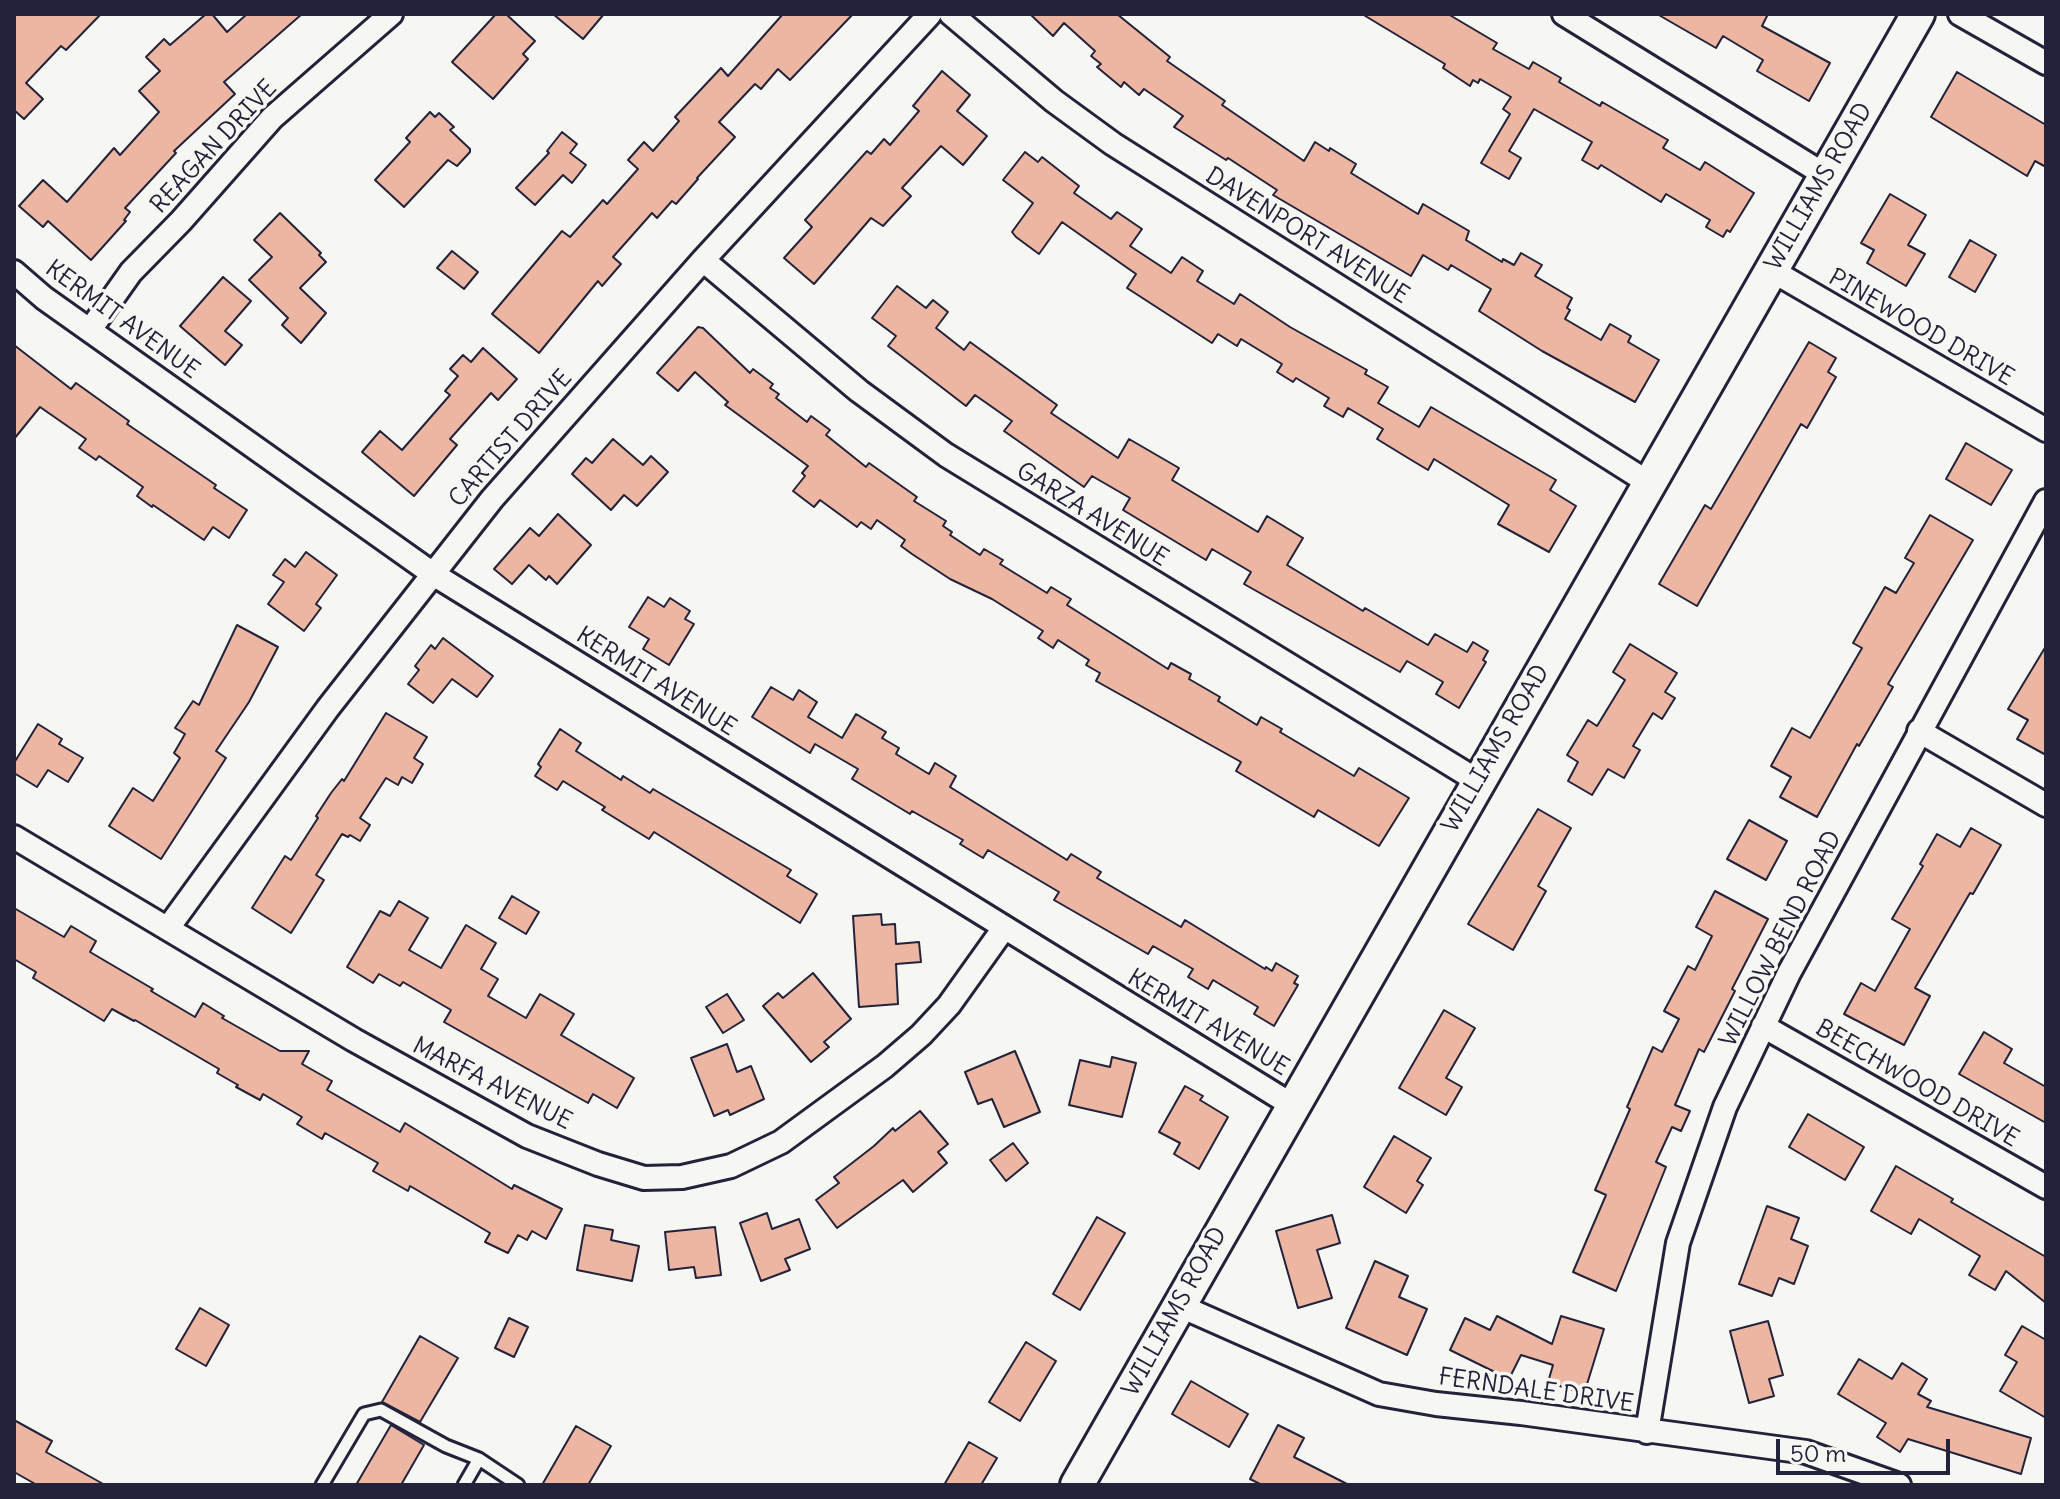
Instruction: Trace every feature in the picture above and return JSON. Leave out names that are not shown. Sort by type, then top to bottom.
[{"type":"street","name":"REAGAN DRIVE","points":[[90,330],[131,272],[181,221],[272,118],[391,14]]},
{"type":"street","name":"CARTIST DRIVE","points":[[168,928],[328,708],[492,499],[703,260],[930,14]]},
{"type":"street","name":"DAVENPORT AVENUE","points":[[951,14],[1054,101],[1113,144],[1649,483]]},
{"type":"street","points":[[1564,14],[1825,175]]},
{"type":"street","name":"WILLIAMS ROAD","points":[[1077,1485],[1918,14]]},
{"type":"street","points":[[1960,14],[2046,63]]},
{"type":"street","name":"GARZA AVENUE","points":[[703,260],[859,391],[946,455],[1478,781]]},
{"type":"street","name":"PINEWOOD DRIVE","points":[[1771,270],[2046,430]]},
{"type":"street","name":"KERMIT AVENUE","points":[[14,272],[44,298],[433,574],[1292,1105]]},
{"type":"street","name":"WILLOW BEND ROAD","points":[[1647,1432],[1678,1243],[1725,1107],[1763,1026],[1919,731],[2046,501]]},
{"type":"street","points":[[1919,731],[2046,805]]},
{"type":"street","name":"MARFA AVENUE","points":[[14,837],[354,1040],[527,1136],[644,1178],[682,1177],[731,1166],[781,1142],[885,1066],[921,1035],[949,1005],[1004,928]]},
{"type":"street","name":"BEECHWOOD DRIVE","points":[[1763,1026],[2046,1187]]},
{"type":"street","name":"FERNDALE DRIVE","points":[[1178,1305],[1379,1394],[1806,1452],[1899,1485]]},
{"type":"lane","points":[[322,1485],[364,1414],[381,1410],[446,1446],[479,1459],[518,1485]]},
{"type":"lane","points":[[464,1485],[479,1459]]},
{"type":"building","points":[[14,14],[101,14],[66,50],[61,46],[26,83],[43,99],[24,119],[14,110]]},
{"type":"building","points":[[206,14],[212,14],[227,32],[247,14],[302,14],[224,82],[235,94],[174,151],[176,153],[125,208],[130,212],[126,221],[91,260],[48,221],[43,227],[19,206],[43,180],[67,202],[114,148],[120,155],[159,112],[139,91],[160,71],[146,57],[164,39],[170,45]]},
{"type":"building","points":[[496,14],[506,14],[535,41],[523,54],[528,59],[493,99],[452,62]]},
{"type":"building","points":[[553,14],[604,14],[583,39]]},
{"type":"building","points":[[783,14],[853,14],[790,80],[778,69],[761,89],[755,84],[719,122],[735,137],[676,204],[672,201],[657,218],[652,213],[613,257],[621,264],[602,286],[598,281],[539,353],[492,314],[562,231],[570,237],[603,200],[607,204],[638,169],[628,160],[644,142],[653,151],[679,121],[675,117],[721,68],[728,76]]},
{"type":"building","points":[[1030,14],[1117,14],[1170,57],[1167,61],[1225,101],[1222,105],[1304,161],[1315,142],[1329,151],[1330,148],[1356,164],[1351,173],[1418,214],[1423,204],[1469,231],[1466,240],[1502,262],[1503,259],[1514,265],[1521,253],[1542,265],[1535,276],[1572,298],[1565,319],[1601,340],[1610,324],[1631,336],[1628,342],[1659,360],[1635,402],[1542,351],[1479,311],[1491,289],[1451,265],[1448,270],[1423,255],[1411,276],[1273,195],[1277,190],[1174,127],[1183,116],[1144,89],[1139,95],[1124,82],[1121,87],[1097,67],[1101,64],[1091,56],[1095,51],[1064,23],[1053,36]]},
{"type":"building","points":[[1362,14],[1448,14],[1497,43],[1493,49],[1529,69],[1533,62],[1561,78],[1559,82],[1600,106],[1602,102],[1668,140],[1663,148],[1700,170],[1705,162],[1754,193],[1730,232],[1727,230],[1723,237],[1706,227],[1710,220],[1666,194],[1661,202],[1601,165],[1598,169],[1582,160],[1592,142],[1534,109],[1509,151],[1521,158],[1509,179],[1481,163],[1510,114],[1503,109],[1511,97],[1480,79],[1478,83],[1473,80],[1470,86],[1443,68],[1445,64]]},
{"type":"building","points":[[1657,14],[1768,14],[1762,26],[1830,63],[1809,101],[1757,71],[1763,60],[1723,36],[1716,48]]},
{"type":"building","points":[[942,71],[970,95],[957,111],[987,136],[963,165],[941,146],[902,188],[911,196],[883,226],[871,218],[814,284],[784,258],[812,227],[805,220],[867,151],[871,154],[884,139],[890,145],[919,111],[913,106]]},
{"type":"building","points":[[1957,72],[2046,125],[2046,167],[2035,161],[2027,176],[1931,117]]},
{"type":"building","points":[[430,112],[435,117],[439,113],[454,127],[450,130],[470,152],[457,166],[448,160],[404,207],[375,180],[410,142],[406,138]]},
{"type":"building","points":[[562,132],[577,144],[570,153],[586,165],[572,183],[563,175],[535,205],[516,188],[549,153],[547,151]]},
{"type":"building","points":[[1025,152],[1038,162],[1042,157],[1079,186],[1074,193],[1111,219],[1117,212],[1142,229],[1130,246],[1171,273],[1182,257],[1203,271],[1197,281],[1234,304],[1240,294],[1290,327],[1367,370],[1365,374],[1388,387],[1378,403],[1419,427],[1431,407],[1556,480],[1550,490],[1576,506],[1549,552],[1498,524],[1509,505],[1434,459],[1428,470],[1377,439],[1383,429],[1348,408],[1343,417],[1324,406],[1329,398],[1296,378],[1293,382],[1277,372],[1282,364],[1241,339],[1237,346],[1218,334],[1212,343],[1127,288],[1136,274],[1062,222],[1039,254],[1016,237],[1012,232],[1033,203],[1003,180]]},
{"type":"building","points":[[1890,194],[1926,215],[1908,245],[1925,254],[1906,286],[1867,263],[1874,250],[1861,243]]},
{"type":"building","points":[[280,213],[321,253],[319,255],[326,262],[300,288],[326,313],[301,343],[282,325],[288,318],[249,280],[272,257],[254,240]]},
{"type":"building","points":[[1970,240],[1996,255],[1975,292],[1949,277]]},
{"type":"building","points":[[452,251],[478,272],[464,289],[437,268]]},
{"type":"building","points":[[223,277],[251,301],[225,331],[242,345],[225,365],[180,326]]},
{"type":"building","points":[[897,286],[926,308],[933,300],[948,312],[936,328],[964,350],[970,342],[1057,405],[1051,413],[1118,458],[1129,439],[1179,468],[1172,480],[1258,532],[1267,516],[1303,538],[1287,565],[1363,611],[1365,608],[1428,645],[1435,634],[1467,652],[1473,642],[1488,651],[1483,660],[1486,662],[1459,708],[1436,694],[1443,682],[1407,661],[1400,672],[1244,584],[1251,572],[1212,549],[1206,560],[1123,510],[1130,498],[1092,476],[1084,487],[1004,431],[1012,421],[975,395],[966,406],[888,346],[896,336],[872,318]]},
{"type":"building","points":[[698,327],[703,328],[750,373],[753,369],[773,384],[770,388],[779,394],[776,398],[807,422],[811,416],[830,430],[826,435],[866,467],[869,463],[917,497],[914,501],[946,521],[943,526],[952,532],[950,535],[980,555],[984,549],[1003,560],[1000,564],[1047,593],[1051,587],[1071,599],[1067,605],[1168,669],[1171,663],[1191,674],[1189,679],[1220,697],[1218,701],[1257,725],[1261,717],[1282,729],[1280,732],[1354,776],[1359,768],[1409,798],[1379,846],[1318,810],[1314,817],[1236,771],[1241,762],[1096,681],[1100,673],[1086,665],[1089,660],[1058,640],[1053,648],[1038,638],[1043,631],[912,554],[901,546],[905,540],[877,520],[871,529],[861,522],[857,527],[820,500],[814,507],[793,491],[805,476],[802,473],[808,466],[725,405],[728,402],[695,372],[678,391],[657,373]]},
{"type":"building","points":[[1809,342],[1836,358],[1828,372],[1836,377],[1807,428],[1801,424],[1697,606],[1659,584],[1705,505],[1711,509]]},
{"type":"building","points":[[14,345],[71,389],[76,383],[129,421],[127,424],[247,510],[229,538],[213,527],[204,540],[152,507],[137,496],[143,487],[99,456],[96,460],[79,448],[86,439],[40,407],[14,439]]},
{"type":"building","points":[[483,348],[517,379],[498,400],[491,393],[450,439],[457,445],[414,496],[362,452],[380,431],[402,450],[450,395],[445,391],[458,376],[450,369],[463,355],[471,362]]},
{"type":"building","points":[[613,439],[643,465],[651,456],[668,472],[637,506],[624,495],[611,510],[572,474],[586,458],[592,463]]},
{"type":"building","points":[[1966,443],[2012,470],[1991,505],[1946,479]]},
{"type":"building","points":[[558,514],[591,545],[557,584],[549,576],[546,580],[529,565],[512,584],[494,569],[530,528],[539,536]]},
{"type":"building","points":[[1930,515],[1973,540],[1888,684],[1893,687],[1817,817],[1780,797],[1791,777],[1771,766],[1792,728],[1810,738],[1862,648],[1853,643],[1885,587],[1896,593],[1914,563],[1905,558]]},
{"type":"building","points":[[306,552],[337,575],[316,604],[321,608],[304,631],[268,604],[284,582],[273,575],[285,559],[295,567]]},
{"type":"building","points":[[648,597],[664,607],[670,598],[690,611],[685,619],[694,624],[669,665],[643,649],[649,639],[629,627]]},
{"type":"building","points":[[237,625],[278,647],[249,702],[216,751],[226,758],[161,859],[109,826],[133,788],[153,801],[180,758],[174,753],[185,734],[175,728],[193,701],[199,705]]},
{"type":"building","points":[[443,638],[493,676],[477,697],[452,679],[433,703],[408,684],[419,670],[415,666],[431,645],[435,649]]},
{"type":"building","points":[[1630,644],[1677,673],[1665,692],[1675,698],[1662,719],[1653,713],[1633,746],[1640,750],[1624,778],[1608,769],[1592,795],[1568,781],[1578,762],[1567,755],[1588,720],[1597,726],[1625,680],[1613,672]]},
{"type":"building","points":[[2046,646],[2046,755],[2017,739],[2028,720],[2008,709]]},
{"type":"building","points":[[771,687],[793,700],[799,690],[817,702],[808,717],[842,738],[856,714],[886,732],[882,738],[899,748],[896,754],[929,774],[935,763],[956,776],[950,787],[1067,860],[1071,854],[1101,872],[1097,878],[1181,927],[1185,920],[1265,969],[1272,971],[1276,963],[1298,976],[1294,983],[1298,985],[1274,1026],[1254,1014],[1258,1007],[1213,980],[1208,989],[1188,977],[1193,969],[1153,946],[1148,954],[1054,900],[1059,892],[988,850],[983,858],[960,844],[963,840],[912,811],[910,814],[852,779],[858,769],[815,744],[810,753],[752,717]]},
{"type":"building","points":[[386,713],[427,737],[414,758],[423,764],[412,783],[402,777],[398,785],[386,778],[360,818],[370,825],[360,841],[342,834],[316,875],[324,880],[291,933],[252,908],[285,856],[291,860],[318,818],[316,816],[342,779],[344,781]]},
{"type":"building","points":[[38,724],[62,739],[59,744],[83,758],[68,782],[48,770],[37,787],[14,773],[14,763]]},
{"type":"building","points":[[560,729],[581,743],[576,751],[621,780],[623,776],[650,793],[653,789],[791,870],[787,876],[817,894],[800,923],[654,832],[649,839],[563,781],[557,790],[535,776],[541,767],[538,764]]},
{"type":"building","points":[[1538,809],[1571,828],[1538,886],[1546,891],[1513,950],[1468,924]]},
{"type":"building","points":[[1749,820],[1787,841],[1766,880],[1727,859]]},
{"type":"building","points":[[1971,828],[2001,845],[1915,988],[1930,996],[1904,1045],[1844,1014],[1861,983],[1875,991],[1910,929],[1892,919],[1923,866],[1920,864],[1937,834],[1960,847]]},
{"type":"building","points":[[1715,891],[1768,919],[1704,1052],[1699,1049],[1675,1105],[1690,1111],[1681,1131],[1672,1127],[1656,1162],[1666,1167],[1616,1291],[1573,1272],[1606,1195],[1595,1190],[1630,1109],[1627,1107],[1653,1047],[1662,1052],[1679,1019],[1664,1011],[1688,966],[1695,970],[1712,936],[1696,927]]},
{"type":"building","points":[[512,896],[539,912],[526,934],[499,918]]},
{"type":"building","points":[[399,901],[428,918],[409,950],[441,968],[466,925],[496,943],[481,969],[498,979],[488,996],[526,1018],[540,994],[574,1014],[561,1035],[634,1078],[617,1108],[593,1094],[588,1103],[444,1022],[451,1010],[403,982],[400,986],[379,974],[373,983],[347,967],[380,911],[390,916]]},
{"type":"building","points":[[14,908],[64,937],[71,926],[96,941],[90,952],[195,1017],[203,1003],[224,1016],[222,1018],[280,1051],[309,1051],[302,1064],[332,1081],[327,1090],[400,1132],[405,1123],[512,1189],[514,1185],[562,1209],[546,1239],[532,1231],[527,1240],[518,1235],[508,1253],[485,1242],[490,1233],[410,1186],[408,1191],[373,1171],[378,1163],[325,1133],[322,1139],[297,1124],[302,1117],[263,1094],[260,1100],[236,1087],[238,1085],[217,1073],[219,1069],[135,1020],[112,1009],[104,1021],[33,978],[36,972],[14,959]]},
{"type":"building","points":[[881,914],[882,925],[895,924],[896,944],[919,942],[921,962],[896,964],[898,1004],[859,1007],[853,916]]},
{"type":"building","points":[[813,973],[851,1019],[824,1042],[829,1047],[811,1062],[763,1006],[778,993],[783,998]]},
{"type":"building","points":[[727,994],[744,1020],[723,1033],[706,1007]]},
{"type":"building","points":[[1444,1010],[1475,1028],[1446,1078],[1462,1087],[1446,1115],[1399,1088]]},
{"type":"building","points":[[1984,1032],[2012,1049],[2004,1063],[2046,1087],[2046,1123],[1959,1074]]},
{"type":"building","points":[[727,1044],[737,1072],[751,1066],[764,1099],[730,1115],[728,1110],[714,1116],[691,1058]]},
{"type":"building","points":[[1015,1051],[1040,1112],[1004,1127],[992,1099],[978,1104],[965,1072]]},
{"type":"building","points":[[1112,1057],[1136,1063],[1122,1117],[1069,1105],[1080,1060],[1110,1067]]},
{"type":"building","points":[[1185,1086],[1203,1096],[1200,1100],[1228,1117],[1199,1169],[1174,1154],[1180,1143],[1159,1132]]},
{"type":"building","points":[[920,1111],[948,1144],[938,1152],[947,1163],[913,1192],[903,1180],[837,1228],[816,1200],[839,1183],[834,1177],[893,1128],[895,1131]]},
{"type":"building","points":[[1808,1114],[1864,1147],[1845,1180],[1789,1147]]},
{"type":"building","points":[[1394,1136],[1431,1158],[1417,1181],[1423,1185],[1406,1213],[1364,1187]]},
{"type":"building","points":[[1013,1143],[1028,1163],[1006,1181],[990,1160]]},
{"type":"building","points":[[1896,1166],[2046,1257],[2046,1303],[2006,1271],[1995,1290],[1969,1275],[1980,1256],[1919,1219],[1911,1234],[1871,1211]]},
{"type":"building","points":[[1767,1206],[1799,1218],[1791,1239],[1808,1246],[1794,1284],[1779,1278],[1772,1296],[1739,1284]]},
{"type":"building","points":[[767,1213],[772,1229],[799,1219],[810,1249],[785,1259],[790,1270],[761,1281],[740,1223]]},
{"type":"building","points":[[1332,1215],[1340,1243],[1317,1250],[1332,1298],[1298,1308],[1276,1231]]},
{"type":"building","points":[[1097,1217],[1125,1233],[1080,1310],[1053,1294]]},
{"type":"building","points":[[585,1225],[613,1230],[611,1240],[639,1246],[632,1281],[577,1270]]},
{"type":"building","points":[[715,1227],[721,1275],[696,1278],[694,1267],[669,1270],[665,1232]]},
{"type":"building","points":[[1375,1261],[1408,1276],[1399,1297],[1427,1309],[1407,1355],[1346,1328]]},
{"type":"building","points":[[200,1308],[229,1325],[206,1366],[176,1349]]},
{"type":"building","points":[[1497,1316],[1552,1344],[1561,1316],[1604,1329],[1584,1394],[1548,1382],[1553,1365],[1521,1355],[1509,1379],[1450,1350],[1465,1318],[1490,1330]]},
{"type":"building","points":[[509,1318],[528,1327],[514,1357],[495,1348]]},
{"type":"building","points":[[1768,1321],[1783,1375],[1769,1379],[1774,1396],[1749,1403],[1730,1331]]},
{"type":"building","points":[[2022,1326],[2046,1340],[2046,1418],[2000,1391],[2017,1362],[2005,1355]]},
{"type":"building","points":[[420,1336],[458,1358],[420,1422],[382,1402]]},
{"type":"building","points":[[1026,1342],[1056,1361],[1020,1421],[989,1402]]},
{"type":"building","points":[[1859,1359],[1892,1379],[1902,1363],[1927,1379],[1918,1394],[1931,1401],[1927,1407],[2031,1438],[2021,1474],[1908,1439],[1900,1452],[1877,1437],[1886,1423],[1838,1394]]},
{"type":"building","points":[[1191,1381],[1248,1414],[1229,1447],[1172,1414]]},
{"type":"building","points":[[14,1420],[52,1441],[46,1452],[105,1485],[37,1485],[14,1472]]},
{"type":"building","points":[[391,1425],[424,1445],[401,1485],[356,1485]]},
{"type":"building","points":[[1278,1425],[1304,1438],[1294,1457],[1349,1485],[1262,1485],[1250,1479]]},
{"type":"building","points":[[576,1426],[611,1446],[588,1485],[542,1485]]},
{"type":"building","points":[[969,1442],[997,1458],[981,1485],[944,1485]]}]
